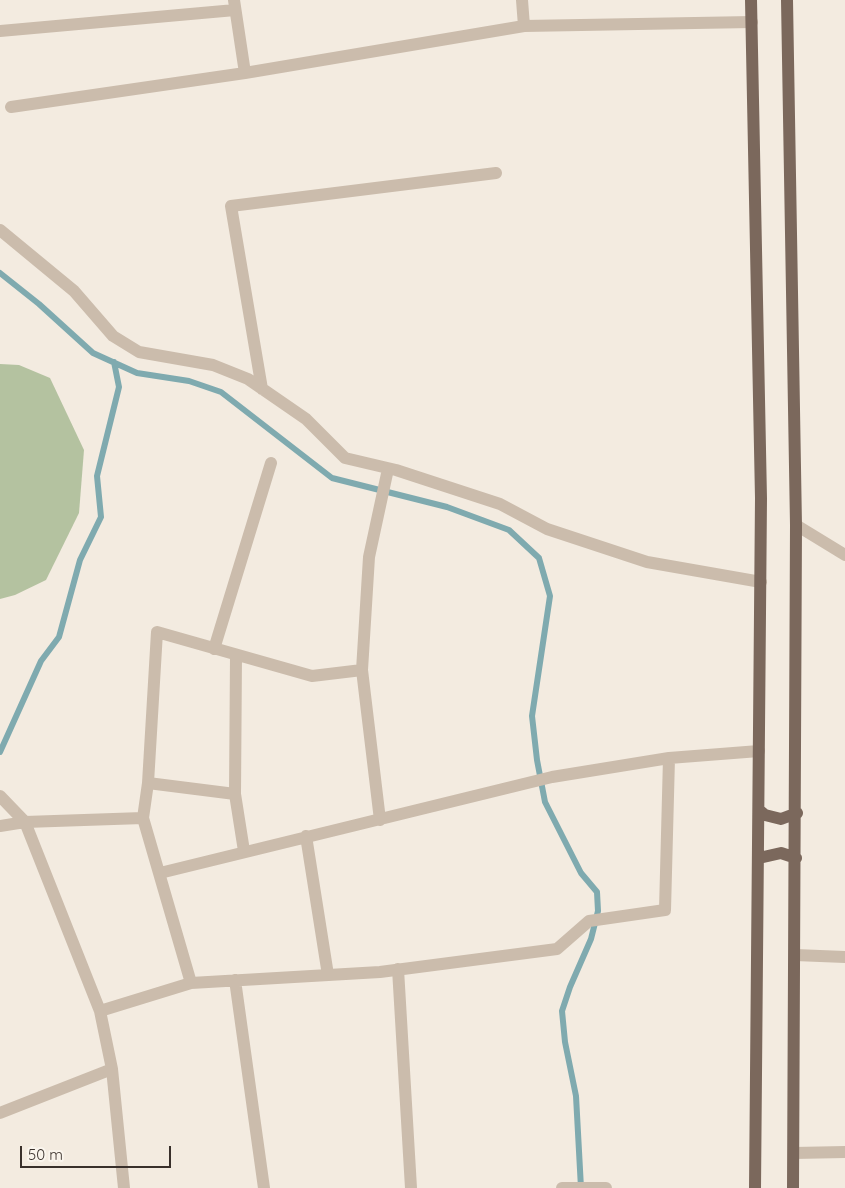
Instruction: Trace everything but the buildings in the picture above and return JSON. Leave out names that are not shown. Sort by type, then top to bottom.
[{"type":"main road","points":[[752,2],[761,498],[755,1188]]},
{"type":"main road","points":[[785,2],[796,525],[796,858],[793,1188]]},
{"type":"main road","points":[[759,810],[765,815],[781,819],[796,813]]},
{"type":"main road","points":[[758,858],[781,853],[796,858]]},
{"type":"street","points":[[522,0],[524,26]]},
{"type":"street","points":[[0,31],[235,5],[245,73]]},
{"type":"street","points":[[11,107],[245,73],[524,26],[752,22]]},
{"type":"street","points":[[262,389],[231,206],[496,173]]},
{"type":"street","points":[[0,230],[74,291],[113,336],[139,352],[213,365],[248,379],[306,419],[345,458],[500,504],[547,529],[647,562],[761,582]]},
{"type":"street","points":[[214,649],[271,463]]},
{"type":"street","points":[[380,820],[362,670],[369,557],[387,472]]},
{"type":"street","points":[[796,525],[845,554]]},
{"type":"street","points":[[191,983],[143,818],[148,783],[157,632],[236,656],[312,676],[362,670]]},
{"type":"street","points":[[236,656],[235,794],[244,851]]},
{"type":"street","points":[[160,873],[530,782],[669,758],[759,751]]},
{"type":"street","points":[[100,1011],[191,983],[398,969],[557,949],[589,920],[665,910],[669,758]]},
{"type":"street","points":[[148,783],[235,794]]},
{"type":"street","points":[[0,796],[25,822],[100,1011],[112,1069],[124,1188]]},
{"type":"street","points":[[0,826],[25,822],[143,818]]},
{"type":"street","points":[[306,836],[328,975]]},
{"type":"street","points":[[795,955],[845,956]]},
{"type":"street","points":[[398,969],[411,1188]]},
{"type":"street","points":[[235,980],[264,1188]]},
{"type":"street","points":[[0,1113],[112,1069]]},
{"type":"street","points":[[794,1153],[845,1152]]},
{"type":"street","points":[[562,1188],[600,1187]]},
{"type":"green space","points":[[0,364],[19,365],[50,378],[84,450],[79,513],[46,580],[15,595],[0,599]]},
{"type":"waterway","points":[[0,273],[39,304],[93,353],[137,373],[189,381],[221,392],[332,478],[447,507],[509,530],[539,558],[550,596],[532,716],[537,760],[545,802],[581,873],[597,892],[598,911],[591,939],[570,987],[562,1011],[565,1042],[576,1096],[581,1188]]},
{"type":"waterway","points":[[0,752],[41,661],[59,637],[80,560],[101,517],[97,476],[119,387],[114,362]]}]
